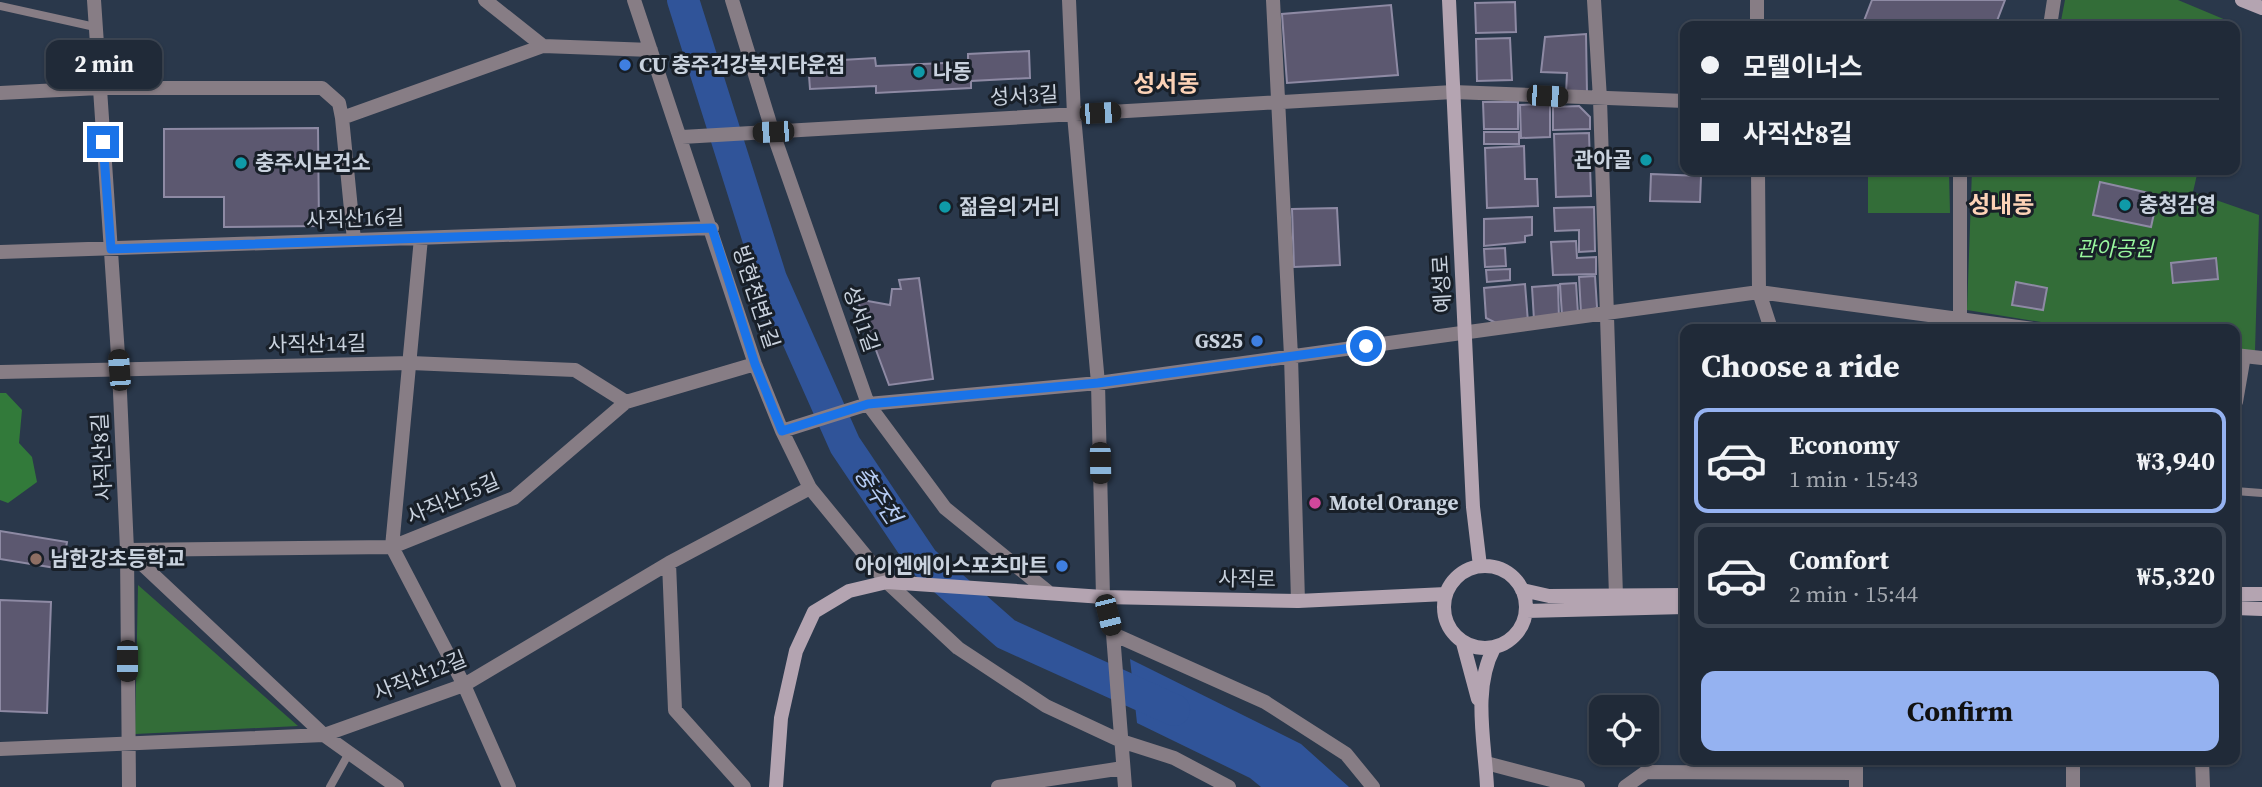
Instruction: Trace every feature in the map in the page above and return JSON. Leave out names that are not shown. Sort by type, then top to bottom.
[{"type":"street","name":"사직산8길","points":[[94,0],[119,370],[127,550],[127,743],[130,787]]},
{"type":"street","points":[[485,0],[542,46]]},
{"type":"street","name":"빙현천변1길","points":[[634,0],[682,137],[755,364],[782,431],[810,488],[887,582],[958,648],[1046,706],[1121,741],[1174,758],[1229,787]]},
{"type":"street","name":"성서1길","points":[[732,0],[773,132],[868,404],[945,508],[1047,592]]},
{"type":"street","points":[[1069,0],[1074,115],[1098,383],[1104,597],[1113,634],[1125,787]]},
{"type":"street","points":[[1273,0],[1291,356],[1298,601]]},
{"type":"street","name":"예성로","points":[[1449,0],[1473,507],[1480,566]]},
{"type":"street","points":[[1594,0],[1600,99],[1616,596]]},
{"type":"street","points":[[1757,0],[1757,21]]},
{"type":"street","points":[[2051,21],[2054,0]]},
{"type":"street","points":[[2242,0],[2262,8]]},
{"type":"street","points":[[342,118],[542,46],[651,50]]},
{"type":"street","points":[[0,93],[99,88],[322,88],[339,103],[354,240]]},
{"type":"street","name":"성서3길","points":[[682,137],[1453,92],[1680,101]]},
{"type":"street","points":[[1758,175],[1759,292],[1769,324]]},
{"type":"street","points":[[1960,321],[1961,175]]},
{"type":"street","name":"사직산16길","points":[[0,252],[712,228]]},
{"type":"street","points":[[421,238],[393,547],[464,685],[509,787]]},
{"type":"street","points":[[782,431],[868,404],[1098,383],[1759,292],[1984,324]]},
{"type":"street","name":"사직산14길","points":[[0,372],[411,363],[512,370],[575,370],[626,402]]},
{"type":"street","name":"사직산15길","points":[[127,550],[393,547],[514,498],[626,402],[755,364]]},
{"type":"street","name":"사직산12길","points":[[0,748],[324,735],[464,685],[669,563],[810,488]]},
{"type":"street","points":[[127,550],[324,735],[397,787]]},
{"type":"street","points":[[669,563],[675,710],[744,787]]},
{"type":"street","points":[[1480,566],[1505,571],[1522,590],[1526,611],[1524,622],[1512,639],[1494,648],[1483,649],[1463,643],[1455,637],[1444,617],[1446,594],[1459,575],[1480,566]]},
{"type":"street","points":[[776,787],[781,718],[796,651],[814,612],[849,592],[887,582]]},
{"type":"street","name":"사직로","points":[[887,582],[1104,597],[1298,601],[1446,594]]},
{"type":"street","points":[[1522,590],[1549,596],[1680,596]]},
{"type":"street","points":[[2240,594],[2262,594]]},
{"type":"street","points":[[1526,611],[1680,607]]},
{"type":"street","points":[[2240,608],[2262,609]]},
{"type":"street","points":[[1113,634],[1265,702],[1346,754],[1373,787]]},
{"type":"street","points":[[1463,643],[1482,715]]},
{"type":"street","points":[[1487,787],[1482,715],[1485,667],[1494,648]]},
{"type":"street","points":[[1486,763],[1578,787]]},
{"type":"street","points":[[2073,765],[2073,787]]},
{"type":"street","points":[[2202,765],[2203,787]]},
{"type":"street","points":[[998,787],[1123,768]]},
{"type":"street","points":[[1625,787],[1646,772],[1856,773]]},
{"type":"lane","points":[[0,6],[95,27]]},
{"type":"lane","points":[[2240,397],[2248,356]]},
{"type":"lane","points":[[2240,491],[2262,493]]},
{"type":"lane","points":[[330,787],[349,753]]},
{"type":"green space","points":[[2065,0],[2178,0],[2228,21],[2061,21]]},
{"type":"green space","points":[[1868,175],[1949,175],[1950,213],[1868,213]]},
{"type":"green space","name":"관아공원","points":[[1972,175],[2197,175],[2193,192],[2259,215],[2255,351],[2240,350],[2240,324],[2053,324],[1967,310]]},
{"type":"green space","points":[[0,393],[6,393],[22,410],[19,443],[32,457],[37,482],[8,503],[0,500]]},
{"type":"green space","points":[[138,585],[298,726],[135,734]]},
{"type":"water","points":[[1130,659],[1301,744],[1349,787],[1261,787],[1250,778],[1137,723]]},
{"type":"building","points":[[1872,0],[2005,0],[1997,21],[1864,21]]},
{"type":"building","points":[[1515,2],[1516,32],[1476,33],[1475,3]]},
{"type":"building","points":[[1391,5],[1398,75],[1287,83],[1282,14]]},
{"type":"building","points":[[1586,34],[1587,94],[1566,93],[1567,73],[1541,72],[1545,37]]},
{"type":"building","points":[[1510,38],[1512,80],[1477,81],[1476,39]]},
{"type":"building","name":"나동","points":[[1029,51],[1030,78],[971,81],[971,88],[876,93],[876,86],[810,89],[808,62],[875,58],[876,66],[968,62],[968,54]]},
{"type":"building","points":[[1483,102],[1518,102],[1518,129],[1484,129]]},
{"type":"building","points":[[1550,104],[1550,137],[1521,138],[1520,105]]},
{"type":"building","points":[[1579,106],[1590,117],[1590,129],[1553,130],[1553,107]]},
{"type":"building","name":"충주시보건소","points":[[318,128],[319,226],[224,227],[224,197],[164,197],[164,129]]},
{"type":"building","points":[[1484,132],[1519,132],[1519,144],[1484,144]]},
{"type":"building","points":[[1589,133],[1591,196],[1556,197],[1554,134]]},
{"type":"building","points":[[1524,146],[1525,179],[1537,179],[1538,206],[1487,208],[1485,148]]},
{"type":"building","points":[[1651,174],[1701,176],[1700,202],[1650,201]]},
{"type":"building","name":"충청감영","points":[[2100,182],[2158,195],[2151,227],[2093,215]]},
{"type":"building","points":[[1594,207],[1595,251],[1579,252],[1579,230],[1555,231],[1554,208]]},
{"type":"building","points":[[1337,208],[1340,265],[1294,267],[1292,209]]},
{"type":"building","points":[[1532,217],[1532,235],[1525,236],[1525,242],[1484,246],[1484,219]]},
{"type":"building","points":[[1576,241],[1577,258],[1596,257],[1596,274],[1553,275],[1551,242]]},
{"type":"building","points":[[1505,248],[1506,266],[1485,267],[1484,249]]},
{"type":"building","points":[[2216,258],[2218,279],[2173,283],[2171,263]]},
{"type":"building","points":[[1510,269],[1510,280],[1487,282],[1486,270]]},
{"type":"building","points":[[1595,276],[1597,307],[1593,312],[1581,313],[1579,277]]},
{"type":"building","points":[[919,278],[933,379],[889,385],[857,299],[890,305],[892,289],[901,289],[899,280]]},
{"type":"building","points":[[2016,282],[2047,288],[2043,310],[2012,305]]},
{"type":"building","points":[[1576,283],[1578,314],[1562,316],[1560,284]]},
{"type":"building","points":[[1525,284],[1528,322],[1498,324],[1486,318],[1484,288]]},
{"type":"building","points":[[1558,285],[1559,319],[1534,320],[1532,287]]},
{"type":"building","points":[[0,531],[67,542],[62,569],[0,559]]},
{"type":"building","points":[[0,600],[51,602],[47,713],[0,711]]},
{"type":"waterway","name":"충주천","points":[[683,0],[771,279],[845,445],[923,561],[1006,634],[1174,710]]},
{"type":"place","name":"CU 충주건강복지타운점","points":[[625,65]]},
{"type":"place","name":"나동","points":[[919,72]]},
{"type":"place","name":"관아골","points":[[1646,160]]},
{"type":"place","name":"충주시보건소","points":[[241,163]]},
{"type":"place","name":"충청감영","points":[[2125,205]]},
{"type":"place","name":"젊음의 거리","points":[[945,207]]},
{"type":"place","name":"GS25","points":[[1257,341]]},
{"type":"place","name":"Motel Orange","points":[[1315,503]]},
{"type":"place","name":"남한강초등학교","points":[[36,559]]},
{"type":"place","name":"아이엔에이스포츠마트","points":[[1062,566]]},
{"type":"district","name":"성서동","points":[[1166,84]]},
{"type":"district","name":"성내동","points":[[2001,205]]},
{"type":"route","points":[[103,142],[111,249],[712,228],[755,364],[782,431],[868,404],[1098,383],[1366,346]]}]
